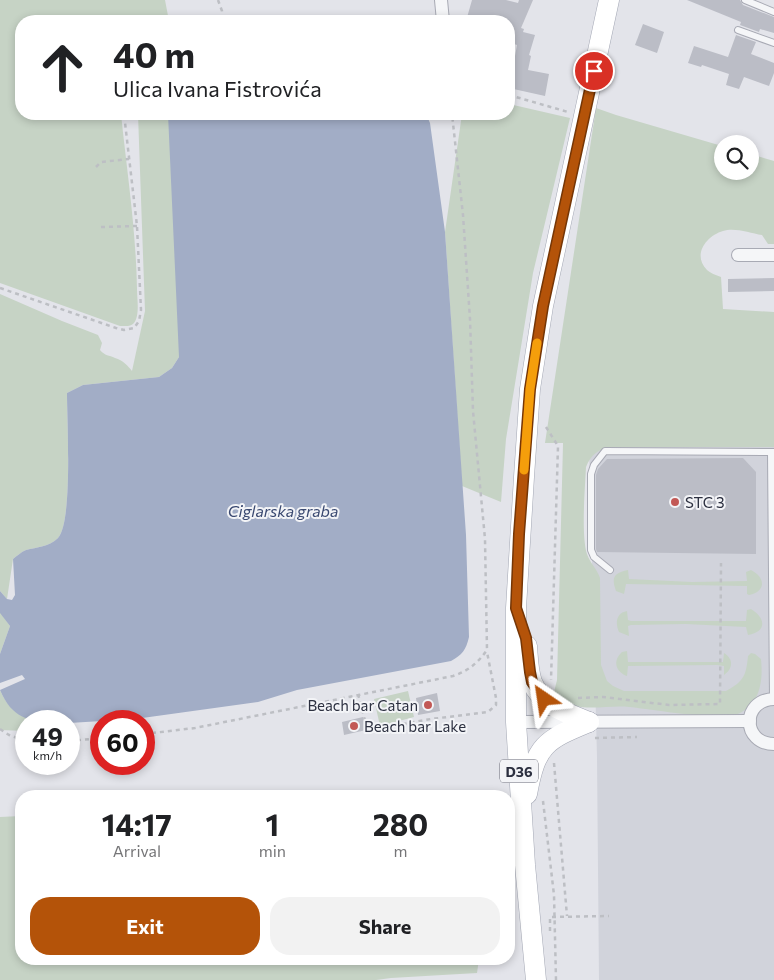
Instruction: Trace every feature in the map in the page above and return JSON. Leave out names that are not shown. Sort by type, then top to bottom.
[{"type":"main road","name":"D36","points":[[536,980],[516,722],[516,608],[530,389],[545,296],[609,0]]},
{"type":"main road","points":[[516,608],[526,638],[532,682],[544,699],[591,730]]},
{"type":"main road","points":[[523,821],[531,776],[540,752],[560,734],[591,730]]},
{"type":"street","points":[[441,0],[442,15]]},
{"type":"street","points":[[738,254],[774,255]]},
{"type":"street","points":[[774,699],[763,701],[755,707],[750,721],[758,740],[774,744]]},
{"type":"street","points":[[516,722],[591,730],[750,721]]},
{"type":"lane","points":[[745,0],[774,12]]},
{"type":"lane","points":[[738,30],[774,43]]},
{"type":"lane","points":[[610,570],[594,557],[591,550],[591,474],[599,457],[605,451],[773,452],[774,699]]},
{"type":"path","points":[[219,0],[222,15]]},
{"type":"path","points":[[515,97],[572,113]]},
{"type":"path","points":[[0,288],[124,330],[134,328],[139,322],[141,310],[137,226],[125,120]]},
{"type":"path","points":[[358,694],[367,728],[370,730],[432,719],[488,712],[496,705],[487,650],[485,539],[473,411],[464,224],[453,120]]},
{"type":"path","points":[[96,167],[101,162],[129,159]]},
{"type":"path","points":[[101,227],[137,226]]},
{"type":"path","points":[[544,699],[551,692],[558,446],[546,425]]},
{"type":"path","points":[[576,698],[603,697],[669,705],[720,704],[721,563]]},
{"type":"path","points":[[155,733],[195,728],[462,673],[480,660],[487,650]]},
{"type":"path","points":[[0,729],[15,737]]},
{"type":"path","points":[[591,730],[642,736]]},
{"type":"path","points":[[554,754],[567,916]]},
{"type":"path","points":[[543,794],[554,917],[556,980]]},
{"type":"path","points":[[554,917],[609,916]]},
{"type":"shaded area","points":[[589,447],[774,447],[774,980],[599,980],[597,757]]},
{"type":"green space","points":[[0,0],[165,0],[168,15],[15,15],[15,120],[122,120],[133,223],[138,311],[136,320],[131,325],[120,326],[0,283]]},
{"type":"green space","points":[[515,105],[570,118],[533,273],[506,439],[501,502],[462,486],[445,232],[461,120],[515,120]]},
{"type":"green space","points":[[596,108],[714,144],[714,180],[759,180],[759,157],[774,161],[774,244],[768,244],[762,235],[727,230],[711,237],[703,247],[701,258],[707,270],[721,277],[723,309],[774,312],[774,447],[610,447],[595,454],[586,467],[585,546],[587,554],[600,578],[601,665],[607,681],[624,691],[726,691],[737,684],[743,677],[748,656],[751,653],[761,659],[762,675],[756,697],[747,708],[740,713],[731,715],[703,716],[623,707],[596,708],[575,706],[551,694],[554,692],[557,680],[563,443],[545,443]]},
{"type":"green space","points":[[138,120],[179,120],[179,357],[172,368],[159,377],[83,385],[67,393],[67,492],[63,528],[58,538],[51,543],[26,550],[13,559],[7,599],[0,591],[0,294],[98,335],[102,343],[100,350],[120,360],[132,371],[145,311]]},
{"type":"green space","points":[[628,570],[629,579],[692,582],[747,581],[746,572],[751,570],[759,576],[762,584],[759,590],[749,595],[747,594],[747,586],[626,584],[624,594],[616,591],[614,579],[617,574]]},
{"type":"green space","points":[[751,609],[760,616],[762,624],[759,631],[748,635],[746,627],[686,624],[631,625],[628,626],[629,636],[619,632],[617,625],[619,616],[627,611],[628,620],[631,621],[746,621],[747,610]]},
{"type":"green space","points":[[0,612],[10,626],[0,654]]},
{"type":"green space","points":[[627,651],[628,662],[723,662],[724,653],[731,661],[731,667],[724,675],[724,666],[717,665],[628,666],[627,676],[620,672],[616,662],[622,652]]},
{"type":"green space","points":[[0,690],[15,711],[15,731],[0,730]]},
{"type":"green space","points":[[408,691],[414,717],[380,726],[374,699]]},
{"type":"green space","points":[[15,816],[15,965],[478,965],[477,973],[376,980],[0,980],[0,817]]},
{"type":"water","name":"Ciglarska graba","points":[[168,120],[429,120],[445,232],[466,535],[469,637],[463,652],[451,661],[297,690],[258,702],[155,716],[155,710],[90,710],[90,722],[80,722],[80,710],[15,710],[15,712],[12,710],[0,690],[25,679],[22,675],[0,683],[0,654],[10,626],[0,613],[0,591],[7,599],[12,600],[15,595],[13,559],[26,550],[51,543],[58,538],[63,528],[67,492],[67,393],[83,385],[159,377],[172,368],[179,357]]},
{"type":"building","points":[[472,0],[506,0],[518,3],[519,0],[533,0],[521,28],[524,29],[523,32],[535,35],[529,55],[531,56],[528,70],[549,74],[545,96],[515,89],[515,56],[517,45],[515,44],[515,15],[468,15]]},
{"type":"building","points":[[687,0],[740,0],[743,5],[774,17],[774,33],[760,29],[759,32],[740,25],[741,22]]},
{"type":"building","points":[[643,24],[664,32],[657,53],[635,45]]},
{"type":"building","points":[[736,35],[756,42],[751,54],[774,63],[774,73],[769,86],[744,77],[739,89],[726,85],[729,74],[702,65],[701,67],[688,63],[694,46],[728,57]]},
{"type":"building","points":[[774,278],[774,291],[728,292],[728,279]]},
{"type":"building","name":"STC 3","points":[[743,458],[756,472],[756,554],[597,552],[596,475],[598,469],[607,459]]},
{"type":"building","name":"Beach bar Catan","points":[[437,693],[440,711],[418,715],[416,698]]},
{"type":"building","name":"Beach bar Lake","points":[[363,717],[366,730],[344,735],[342,722]]},
{"type":"slow traffic","points":[[524,470],[530,389],[537,343]]},
{"type":"place","name":"STC 3","points":[[675,502]]},
{"type":"place","name":"Beach bar Catan","points":[[428,705]]},
{"type":"place","name":"Beach bar Lake","points":[[354,726]]},
{"type":"route","points":[[544,699],[532,682],[526,638],[516,608],[519,534],[530,389],[543,306],[594,71]]}]
